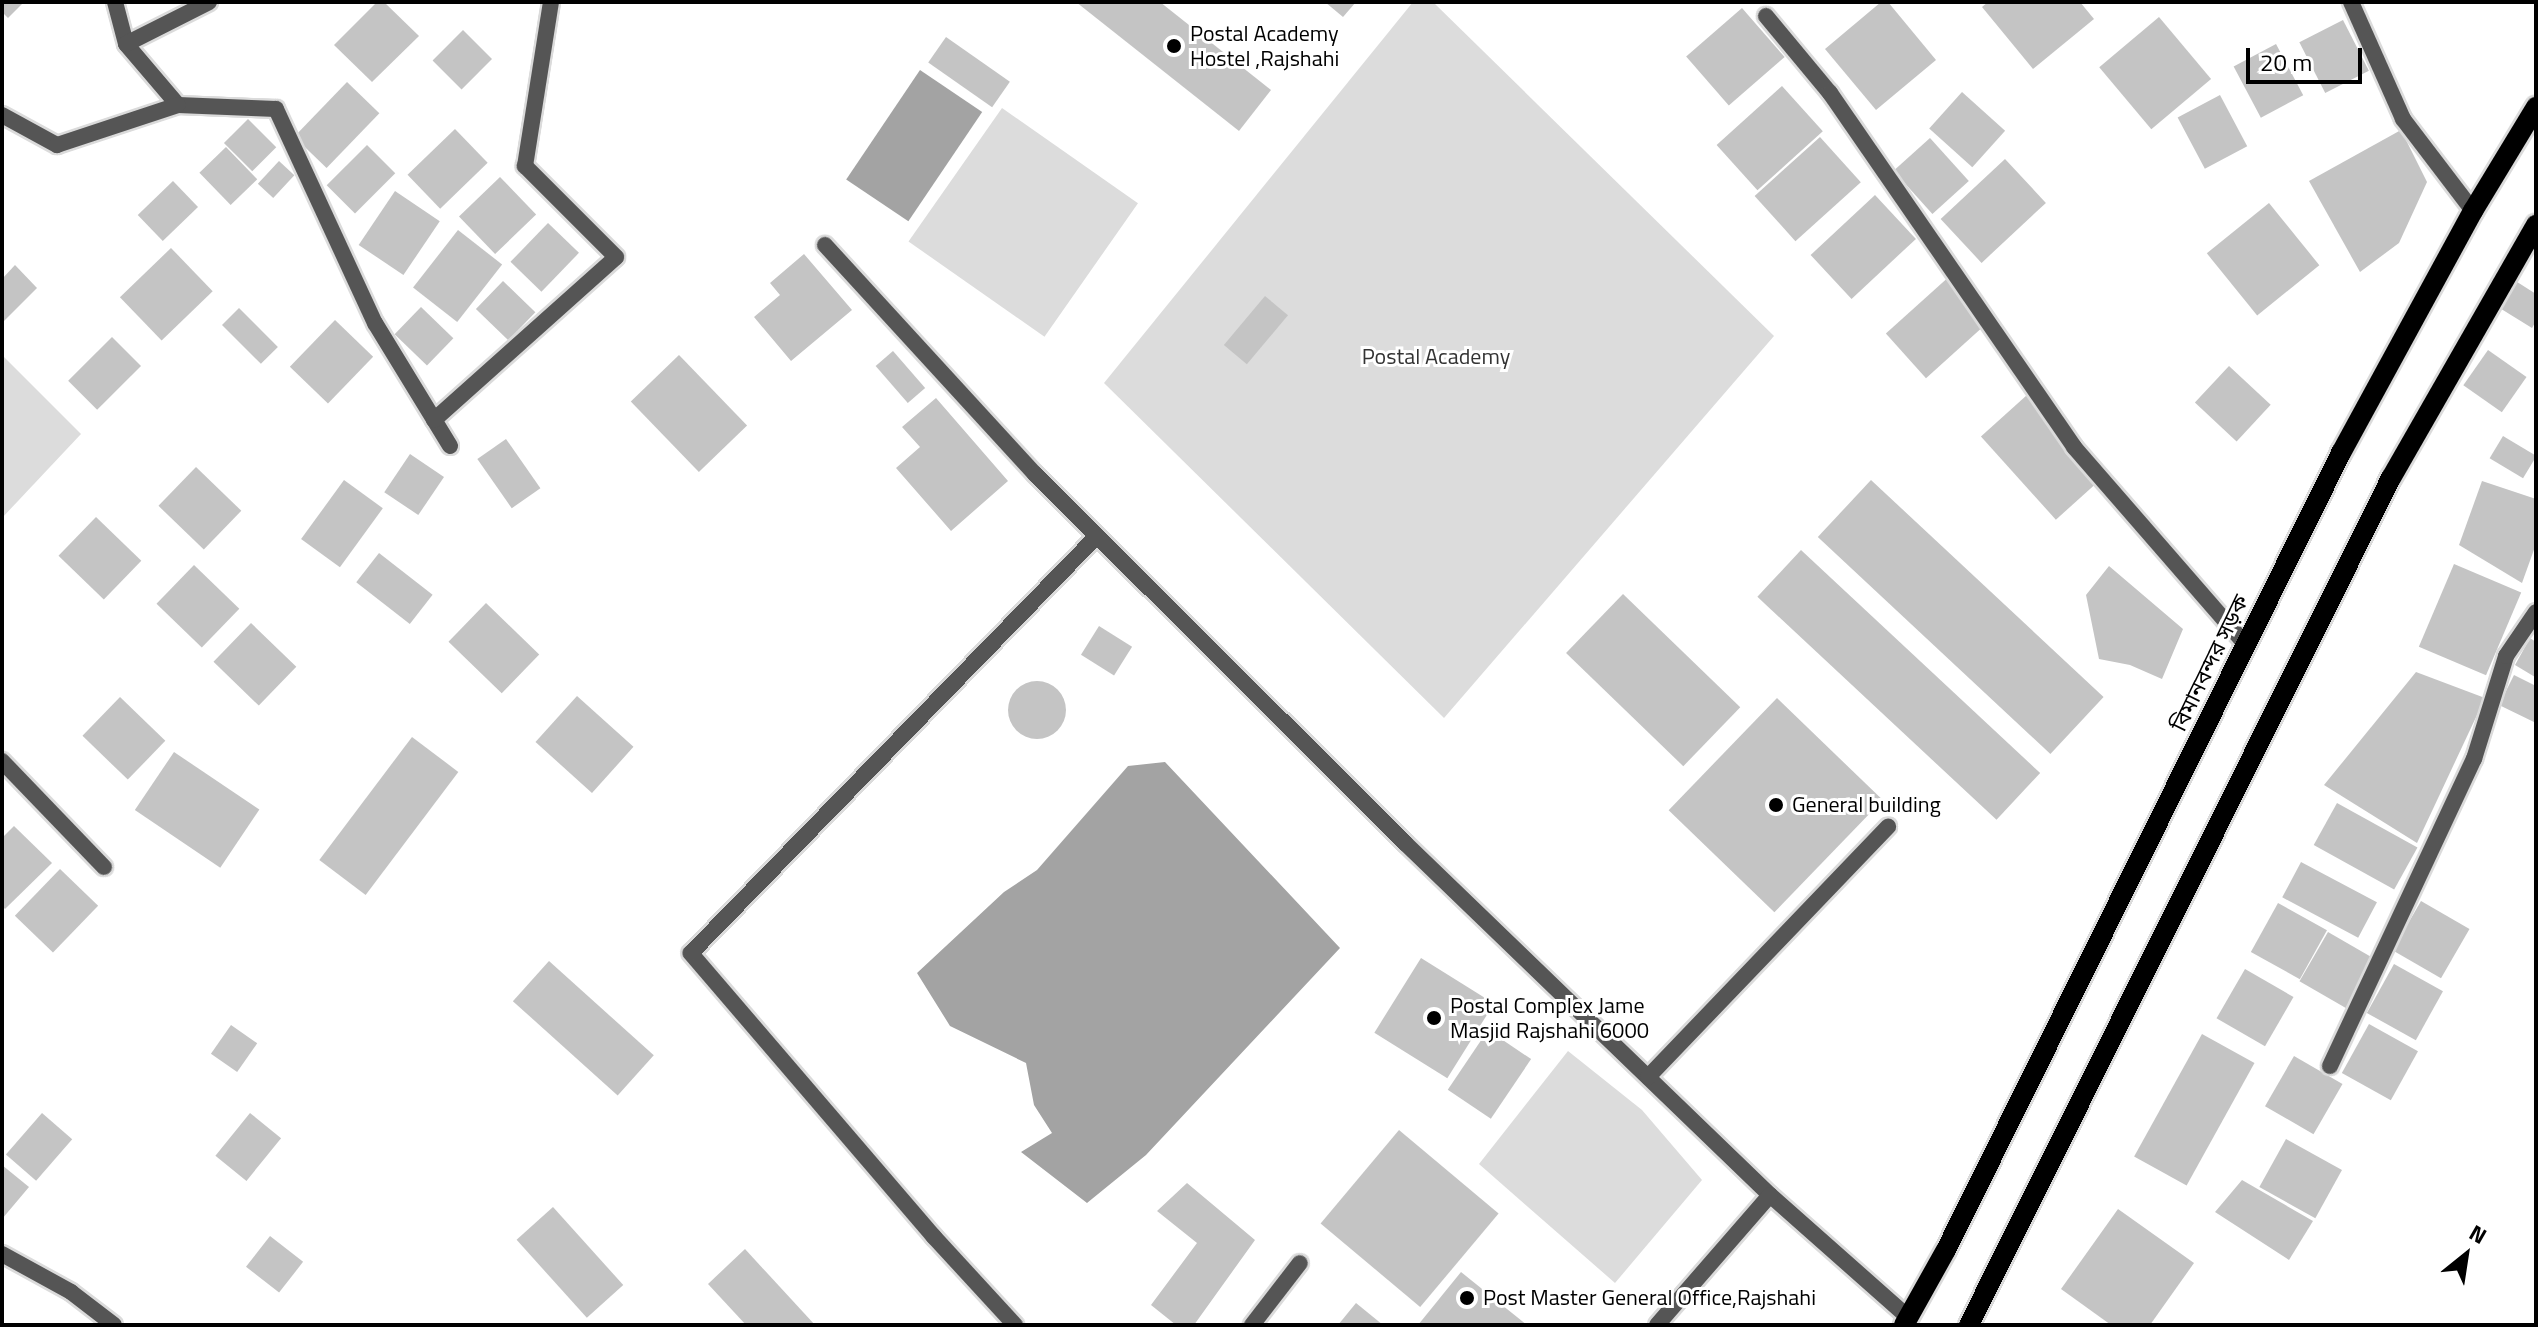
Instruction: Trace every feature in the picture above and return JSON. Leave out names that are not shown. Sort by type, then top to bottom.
[{"type":"main road","name":"বিমানবন্দর সড়ক","points":[[1906,1321],[1946,1250],[2341,453],[2473,211],[2536,107]]},
{"type":"main road","points":[[1969,1325],[2391,478],[2536,225]]},
{"type":"street","points":[[115,2],[126,44],[178,105]]},
{"type":"street","points":[[126,44],[209,2]]},
{"type":"street","points":[[434,420],[616,257],[525,166],[551,2]]},
{"type":"street","points":[[2351,2],[2403,119],[2473,211]]},
{"type":"street","points":[[1766,16],[1830,93],[2074,447],[2246,645]]},
{"type":"street","points":[[2,115],[57,145],[178,105],[276,109],[375,323],[450,446]]},
{"type":"street","points":[[825,245],[1035,474],[1405,843],[1770,1195],[1906,1321]]},
{"type":"street","points":[[1015,1325],[934,1237],[691,953],[1097,536]]},
{"type":"street","points":[[2330,1066],[2474,759],[2506,656],[2536,612]]},
{"type":"street","points":[[2,761],[104,867]]},
{"type":"street","points":[[1648,1077],[1888,827]]},
{"type":"street","points":[[1657,1325],[1770,1195]]},
{"type":"street","points":[[2,1254],[71,1292],[114,1325]]},
{"type":"street","points":[[1252,1325],[1300,1263]]},
{"type":"green space","name":"Postal Academy","points":[[1413,2],[1433,2],[1774,336],[1444,718],[1104,383]]},
{"type":"green space","points":[[1002,108],[1138,203],[1044,337],[909,242]]},
{"type":"green space","points":[[2,355],[81,434],[2,518]]},
{"type":"green space","points":[[1568,1051],[1642,1110],[1702,1180],[1615,1283],[1479,1164]]},
{"type":"shaded area","points":[[920,70],[982,112],[908,221],[846,179]]},
{"type":"shaded area","points":[[1165,762],[1340,948],[1146,1155],[1087,1203],[1021,1152],[1052,1133],[1034,1105],[1026,1063],[950,1026],[917,973],[1004,892],[1037,870],[1128,766]]},
{"type":"building","points":[[2,2],[24,2],[8,18],[2,12]]},
{"type":"building","points":[[377,2],[384,2],[419,36],[372,82],[334,45]]},
{"type":"building","name":"Postal Academy Hostel ,Rajshahi","points":[[1076,2],[1160,2],[1271,90],[1239,131]]},
{"type":"building","points":[[1325,2],[1356,2],[1343,17]]},
{"type":"building","points":[[1881,2],[1888,2],[1936,60],[1876,110],[1825,49]]},
{"type":"building","points":[[1988,2],[2080,2],[2094,19],[2033,69],[1982,7]]},
{"type":"building","points":[[1742,8],[1785,57],[1729,106],[1686,57]]},
{"type":"building","points":[[2159,17],[2211,79],[2151,129],[2099,67]]},
{"type":"building","points":[[2343,20],[2369,71],[2325,93],[2299,42]]},
{"type":"building","points":[[463,30],[492,59],[462,89],[433,60]]},
{"type":"building","points":[[946,37],[1010,82],[992,107],[928,62]]},
{"type":"building","points":[[2276,44],[2303,95],[2261,118],[2234,67]]},
{"type":"building","points":[[347,82],[379,113],[327,168],[294,137]]},
{"type":"building","points":[[1782,86],[1823,131],[1757,190],[1717,145]]},
{"type":"building","points":[[1962,92],[2005,131],[1972,167],[1929,128]]},
{"type":"building","points":[[2220,95],[2247,146],[2205,169],[2178,118]]},
{"type":"building","points":[[248,119],[276,147],[252,171],[224,143]]},
{"type":"building","points":[[455,129],[488,163],[440,209],[408,175]]},
{"type":"building","points":[[2401,130],[2427,182],[2399,243],[2360,272],[2309,181]]},
{"type":"building","points":[[1820,137],[1861,182],[1795,241],[1755,196]]},
{"type":"building","points":[[1930,138],[1969,181],[1932,214],[1894,171]]},
{"type":"building","points":[[367,145],[395,173],[355,214],[327,185]]},
{"type":"building","points":[[226,147],[257,179],[231,205],[199,173]]},
{"type":"building","points":[[2005,159],[2046,203],[1982,263],[1941,219]]},
{"type":"building","points":[[279,161],[294,175],[273,198],[258,184]]},
{"type":"building","points":[[500,177],[536,214],[495,254],[459,217]]},
{"type":"building","points":[[173,181],[198,207],[163,241],[138,215]]},
{"type":"building","points":[[395,191],[440,221],[403,275],[359,245]]},
{"type":"building","points":[[1875,195],[1916,239],[1852,299],[1811,255]]},
{"type":"building","points":[[2269,203],[2319,265],[2257,316],[2207,253]]},
{"type":"building","points":[[548,223],[579,253],[541,292],[510,262]]},
{"type":"building","points":[[458,230],[502,264],[457,322],[413,288]]},
{"type":"building","points":[[171,248],[213,291],[162,340],[120,297]]},
{"type":"building","points":[[804,254],[852,310],[791,361],[754,317],[780,295],[770,283]]},
{"type":"building","points":[[15,265],[37,288],[2,323],[2,279]]},
{"type":"building","points":[[1952,274],[1992,319],[1926,378],[1886,334]]},
{"type":"building","points":[[2514,280],[2536,294],[2536,321],[2532,328],[2498,307]]},
{"type":"building","points":[[503,281],[535,312],[508,340],[476,309]]},
{"type":"building","points":[[1265,296],[1288,315],[1247,364],[1224,345]]},
{"type":"building","points":[[421,307],[453,338],[427,366],[395,334]]},
{"type":"building","points":[[239,308],[278,347],[261,364],[222,325]]},
{"type":"building","points":[[335,320],[373,357],[328,404],[290,367]]},
{"type":"building","points":[[112,337],[141,366],[97,410],[68,381]]},
{"type":"building","points":[[2488,350],[2527,377],[2502,412],[2463,385]]},
{"type":"building","points":[[893,351],[925,388],[908,403],[876,366]]},
{"type":"building","points":[[679,355],[747,425],[699,472],[631,402]]},
{"type":"building","points":[[2229,366],[2271,405],[2237,441],[2195,403]]},
{"type":"building","points":[[2027,395],[2102,478],[2056,520],[1981,436]]},
{"type":"building","points":[[936,398],[1008,481],[951,531],[896,468],[920,447],[902,427]]},
{"type":"building","points":[[2503,436],[2536,456],[2523,478],[2490,458]]},
{"type":"building","points":[[506,439],[540,488],[512,508],[477,459]]},
{"type":"building","points":[[410,454],[444,477],[418,515],[384,492]]},
{"type":"building","points":[[196,467],[241,511],[204,550],[158,506]]},
{"type":"building","points":[[344,480],[383,508],[340,567],[301,539]]},
{"type":"building","points":[[1871,480],[2104,697],[2050,754],[1818,537]]},
{"type":"building","points":[[2482,481],[2536,499],[2536,544],[2522,583],[2459,545]]},
{"type":"building","points":[[96,517],[141,561],[104,600],[58,556]]},
{"type":"building","points":[[1801,550],[2040,773],[1997,820],[1757,597]]},
{"type":"building","points":[[379,553],[433,595],[410,624],[356,582]]},
{"type":"building","points":[[2454,564],[2521,593],[2486,675],[2419,647]]},
{"type":"building","points":[[194,565],[239,609],[202,648],[156,604]]},
{"type":"building","points":[[2109,566],[2183,629],[2162,679],[2130,665],[2099,659],[2086,595]]},
{"type":"building","points":[[1623,594],[1740,707],[1683,766],[1566,653]]},
{"type":"building","points":[[486,603],[539,654],[502,693],[448,642]]},
{"type":"building","points":[[251,623],[296,667],[259,706],[213,662]]},
{"type":"building","points":[[1099,626],[1132,647],[1114,676],[1081,655]]},
{"type":"building","points":[[2530,638],[2536,642],[2535,677],[2515,665]]},
{"type":"building","points":[[2416,672],[2485,698],[2417,843],[2324,785]]},
{"type":"building","points":[[2514,675],[2536,686],[2536,723],[2499,705]]},
{"type":"building","points":[[1037,681],[1058,689],[1066,710],[1058,731],[1037,739],[1016,731],[1008,710],[1016,689]]},
{"type":"building","points":[[577,696],[633,747],[592,793],[536,742]]},
{"type":"building","points":[[120,697],[165,741],[128,780],[82,736]]},
{"type":"building","name":"General building","points":[[1777,698],[1883,800],[1774,912],[1669,810]]},
{"type":"building","points":[[412,737],[458,772],[366,895],[319,860]]},
{"type":"building","points":[[174,752],[259,810],[220,868],[135,810]]},
{"type":"building","points":[[2337,803],[2417,848],[2394,890],[2314,845]]},
{"type":"building","points":[[14,826],[52,863],[5,909],[2,906],[2,838]]},
{"type":"building","points":[[2301,862],[2377,902],[2358,938],[2282,897]]},
{"type":"building","points":[[60,869],[98,906],[53,953],[15,916]]},
{"type":"building","points":[[2421,901],[2469,929],[2441,978],[2392,950]]},
{"type":"building","points":[[2278,903],[2327,930],[2300,979],[2251,952]]},
{"type":"building","points":[[2328,932],[2376,960],[2348,1009],[2300,981]]},
{"type":"building","name":"Postal Complex Jame Masjid Rajshahi 6000","points":[[1421,958],[1494,1004],[1447,1078],[1374,1033]]},
{"type":"building","points":[[549,961],[654,1055],[618,1095],[513,1001]]},
{"type":"building","points":[[2394,964],[2443,991],[2416,1040],[2367,1013]]},
{"type":"building","points":[[2245,969],[2293,997],[2265,1046],[2216,1018]]},
{"type":"building","points":[[2369,1024],[2418,1051],[2391,1100],[2342,1073]]},
{"type":"building","points":[[231,1025],[257,1043],[237,1072],[211,1054]]},
{"type":"building","points":[[1488,1030],[1531,1059],[1491,1119],[1448,1090]]},
{"type":"building","points":[[2202,1034],[2254,1063],[2187,1186],[2134,1156]]},
{"type":"building","points":[[2294,1056],[2342,1084],[2313,1134],[2265,1106]]},
{"type":"building","points":[[42,1113],[72,1139],[36,1181],[6,1155]]},
{"type":"building","points":[[250,1113],[281,1138],[246,1181],[215,1156]]},
{"type":"building","points":[[1399,1130],[1499,1214],[1420,1307],[1321,1223]]},
{"type":"building","points":[[2286,1139],[2342,1170],[2315,1218],[2259,1187]]},
{"type":"building","points":[[2,1165],[29,1187],[2,1219]]},
{"type":"building","points":[[2242,1180],[2313,1221],[2289,1260],[2215,1212]]},
{"type":"building","points":[[1187,1183],[1255,1240],[1194,1325],[1176,1325],[1151,1305],[1197,1243],[1157,1211]]},
{"type":"building","points":[[553,1207],[623,1285],[587,1318],[517,1240]]},
{"type":"building","points":[[2118,1209],[2194,1263],[2150,1325],[2111,1325],[2061,1289]]},
{"type":"building","points":[[270,1236],[303,1262],[279,1293],[246,1267]]},
{"type":"building","points":[[745,1249],[815,1325],[746,1325],[708,1284]]},
{"type":"building","name":"Post Master General Office,Rajshahi","points":[[1461,1272],[1527,1325],[1418,1325]]},
{"type":"building","points":[[1356,1303],[1383,1325],[1338,1325]]},
{"type":"place","name":"Postal Academy Hostel ,Rajshahi","points":[[1174,46]]},
{"type":"place","name":"General building","points":[[1776,805]]},
{"type":"place","name":"Postal Complex Jame Masjid Rajshahi 6000","points":[[1434,1018]]},
{"type":"place","name":"Post Master General Office,Rajshahi","points":[[1467,1298]]}]
